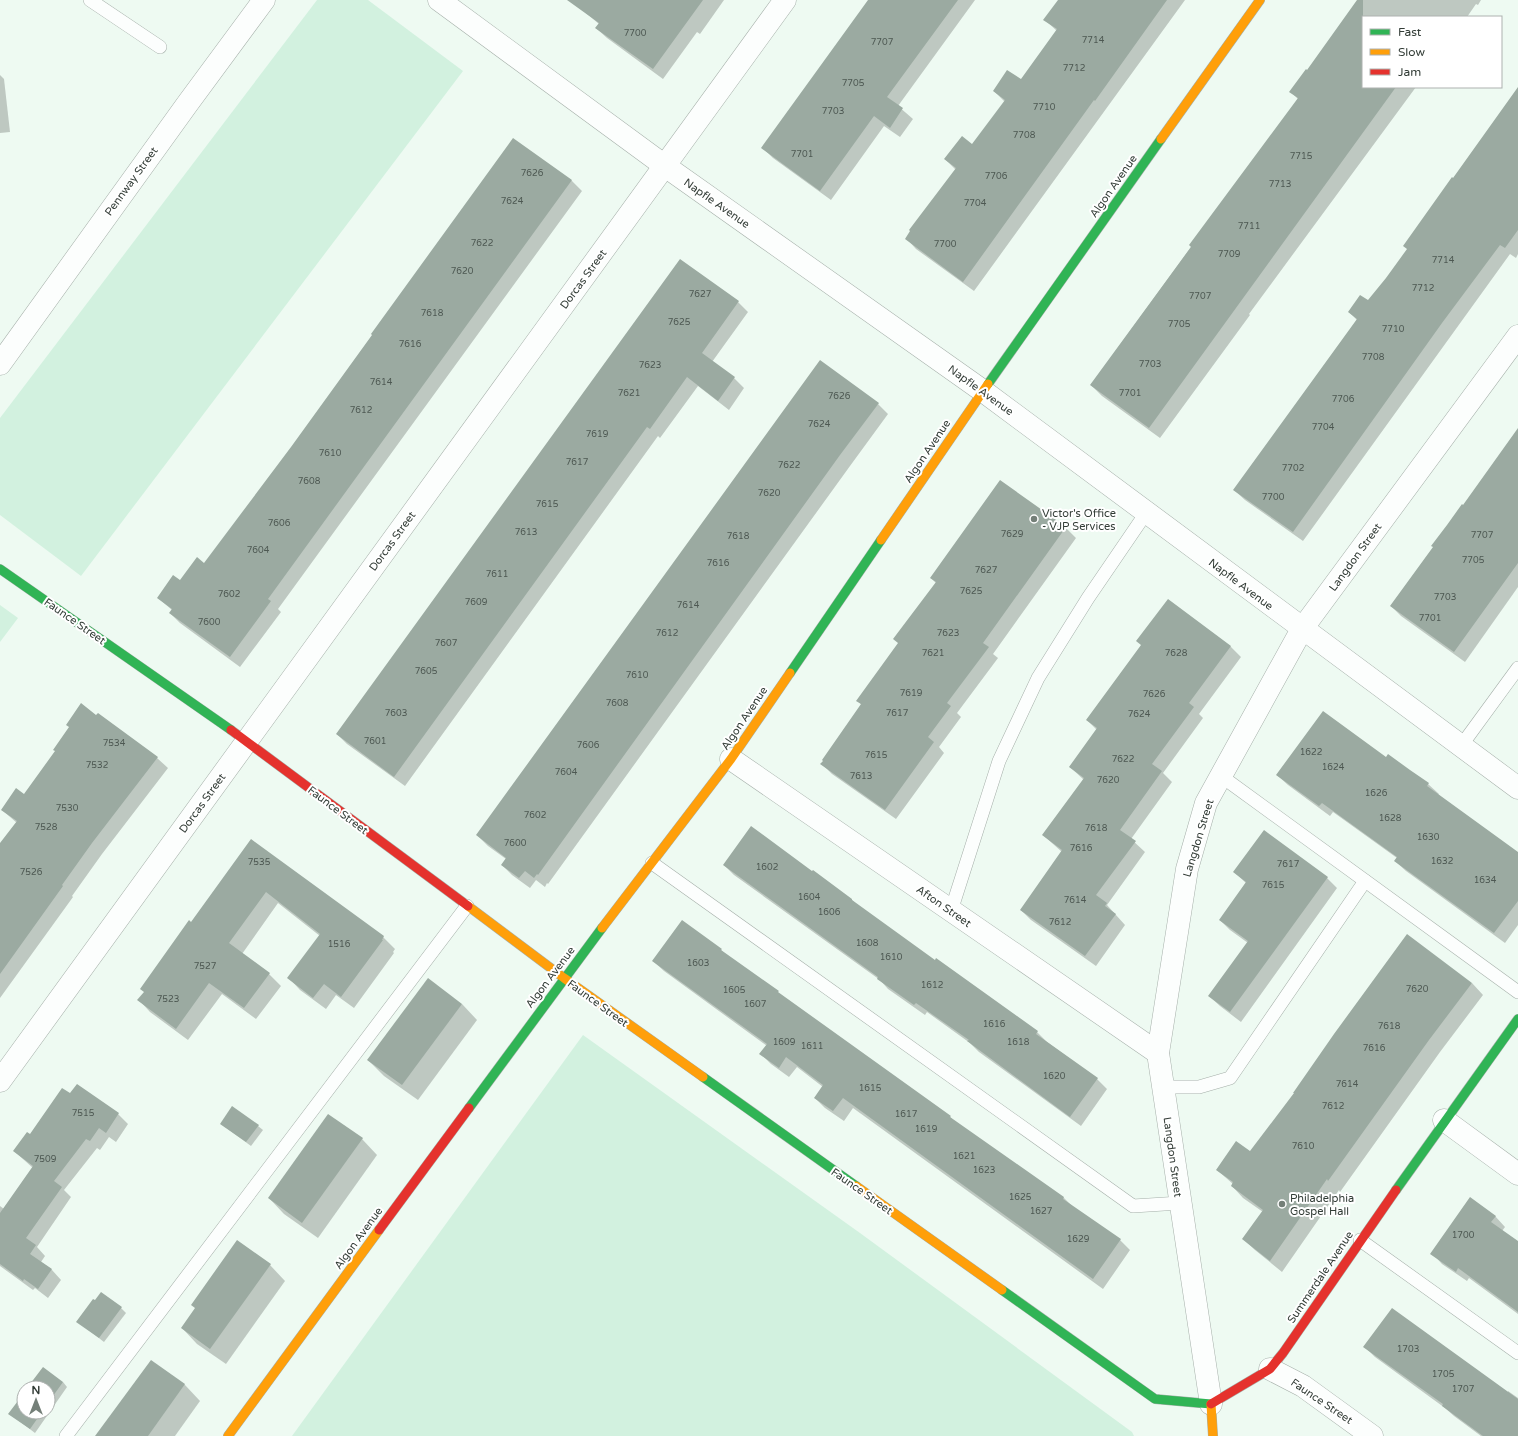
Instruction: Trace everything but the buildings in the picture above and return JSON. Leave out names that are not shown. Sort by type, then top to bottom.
[{"type":"street","name":"Pennway Street","points":[[0,364],[264,0]]},
{"type":"street","name":"Napfle Avenue","points":[[439,0],[665,166],[983,391],[1518,788]]},
{"type":"street","name":"Dorcas Street","points":[[0,1082],[785,0]]},
{"type":"street","name":"Algon Avenue","points":[[228,1436],[564,978],[731,759],[983,391],[1260,0]]},
{"type":"street","name":"Langdon Street","points":[[1210,1404],[1158,1053],[1186,868],[1206,803],[1302,629],[1518,336]]},
{"type":"street","name":"Faunce Street","points":[[0,569],[246,741],[564,978],[1155,1399],[1210,1404]]},
{"type":"street","name":"Afton Street","points":[[731,759],[1158,1053]]},
{"type":"street","name":"Summerdale Avenue","points":[[1210,1404],[1270,1369],[1283,1353],[1444,1120],[1518,1019]]},
{"type":"street","points":[[1444,1120],[1518,1174]]},
{"type":"street","name":"Faunce Street","points":[[1270,1369],[1303,1386],[1372,1436]]},
{"type":"street","points":[[1210,1404],[1213,1436]]},
{"type":"lane","points":[[90,0],[160,47]]},
{"type":"lane","points":[[951,911],[999,761],[1038,678],[1088,598],[1146,513]]},
{"type":"lane","points":[[1461,746],[1518,668]]},
{"type":"lane","points":[[1221,776],[1518,992]]},
{"type":"lane","points":[[652,863],[1133,1206],[1180,1203]]},
{"type":"lane","points":[[1163,1087],[1199,1087],[1230,1078],[1365,881]]},
{"type":"lane","points":[[66,1436],[467,906]]},
{"type":"lane","points":[[1360,1240],[1518,1353]]},
{"type":"green space","points":[[317,0],[368,0],[463,71],[81,576],[0,515],[0,418]]},
{"type":"green space","points":[[0,605],[18,618],[0,642]]},
{"type":"green space","points":[[583,1035],[860,1233],[1132,1432],[1134,1436],[292,1436]]},
{"type":"traffic: fast","points":[[988,384],[1161,139]]},
{"type":"traffic: fast","points":[[790,673],[881,540]]},
{"type":"traffic: fast","points":[[0,569],[231,730]]},
{"type":"traffic: fast","points":[[469,1108],[602,928]]},
{"type":"traffic: fast","points":[[1396,1190],[1518,1019]]},
{"type":"traffic: fast","points":[[703,1077],[856,1186]]},
{"type":"traffic: fast","points":[[1002,1290],[1155,1399],[1211,1404]]},
{"type":"traffic: slow","points":[[1161,139],[1260,0]]},
{"type":"traffic: slow","points":[[881,540],[988,384]]},
{"type":"traffic: slow","points":[[602,928],[731,759],[790,673]]},
{"type":"traffic: slow","points":[[468,906],[564,978],[703,1077]]},
{"type":"traffic: slow","points":[[856,1186],[1002,1290]]},
{"type":"traffic: slow","points":[[228,1436],[379,1230]]},
{"type":"traffic: slow","points":[[1211,1404],[1213,1436]]},
{"type":"traffic: jam","points":[[231,730],[468,906]]},
{"type":"traffic: jam","points":[[379,1230],[469,1108]]},
{"type":"traffic: jam","points":[[1211,1404],[1270,1369],[1283,1353],[1396,1190]]},
{"type":"place","name":"Victor's Office - VJP Services","points":[[1034,519]]},
{"type":"place","name":"Philadelphia Gospel Hall","points":[[1282,1204]]}]
